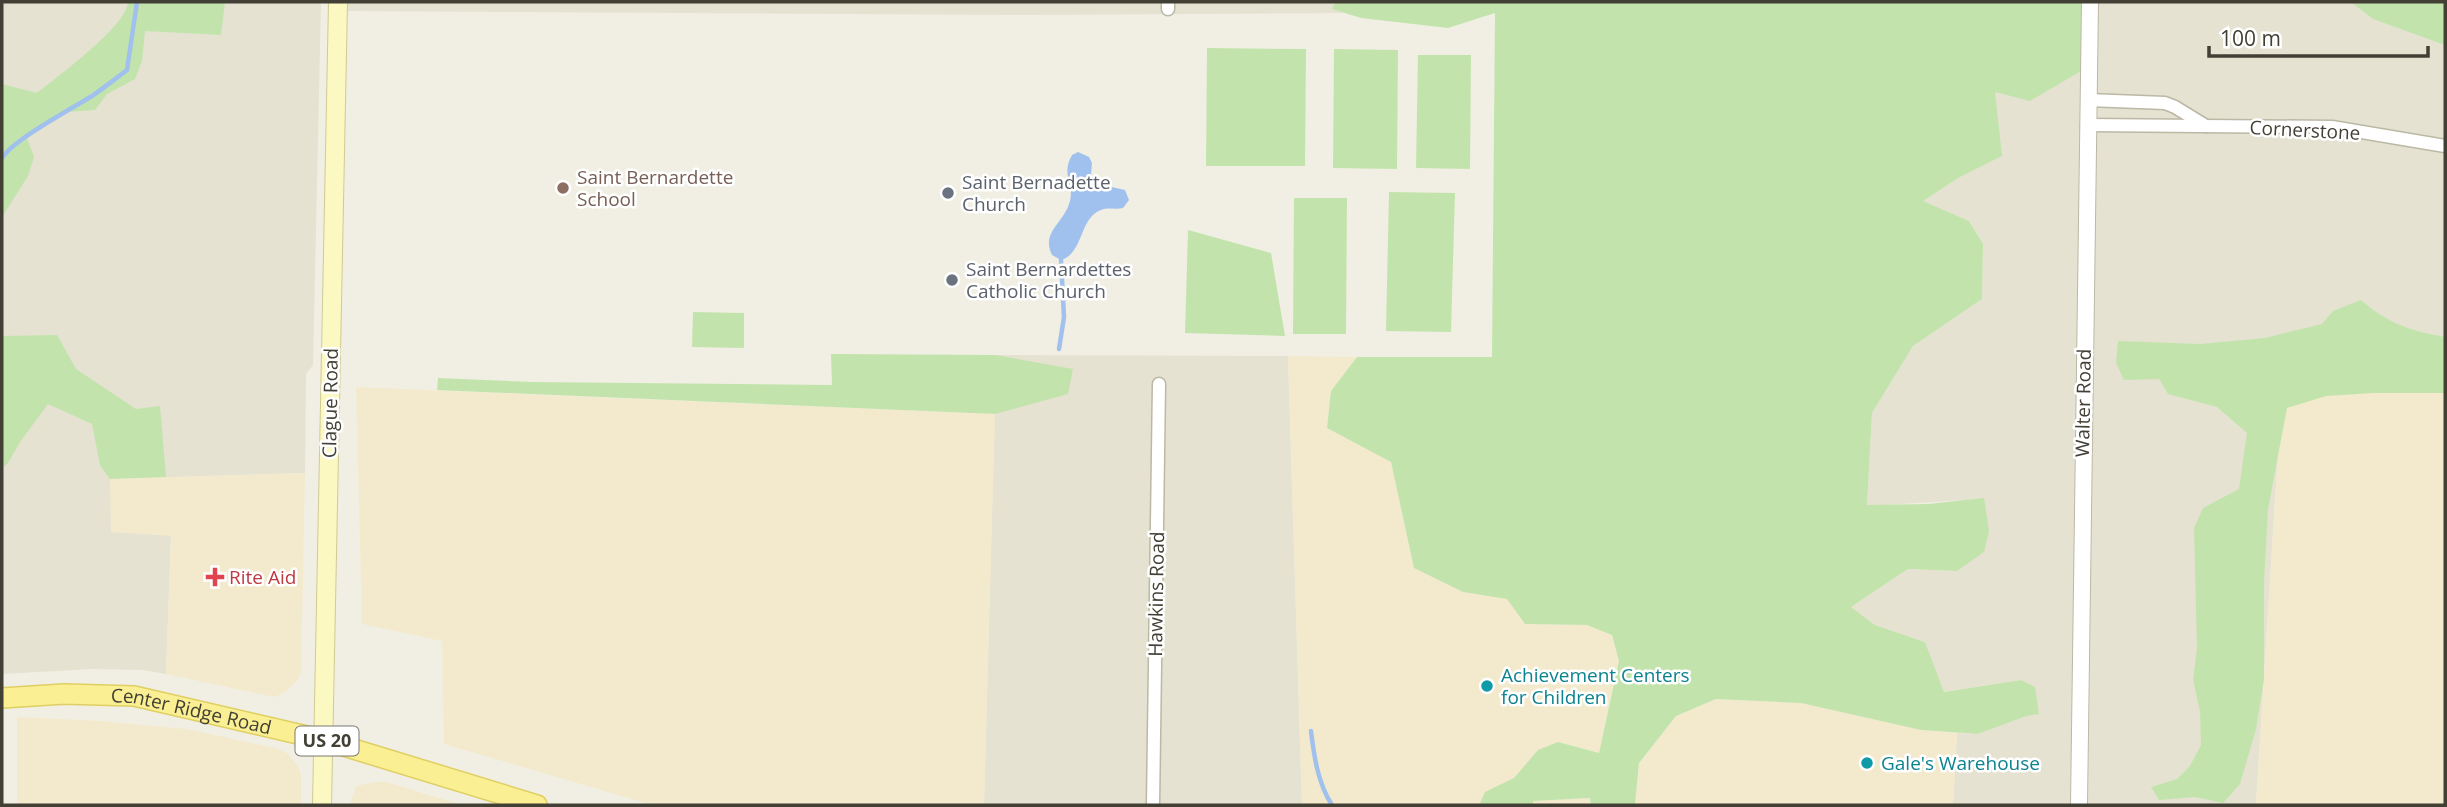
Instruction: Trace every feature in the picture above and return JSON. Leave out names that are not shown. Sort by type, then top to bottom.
[{"type":"main road","name":"Clague Road","points":[[323,805],[338,2]]},
{"type":"main road","name":"Center Ridge Road","points":[[2,698],[64,694],[134,696],[324,740],[537,805]]},
{"type":"street","name":"Walter Road","points":[[2079,805],[2090,2]]},
{"type":"street","points":[[2088,100],[2165,103],[2206,126]]},
{"type":"street","name":"Cornerstone","points":[[2087,125],[2332,127],[2445,146]]},
{"type":"street","name":"Hawkins Road","points":[[1153,805],[1159,384]]},
{"type":"shaded area","points":[[2,2],[321,2],[313,365],[306,374],[305,473],[110,479],[171,535],[166,674],[142,670],[92,669],[2,674]]},
{"type":"shaded area","points":[[348,2],[1335,2],[1332,9],[1345,13],[1029,15],[347,11]]},
{"type":"shaded area","points":[[2098,2],[2445,2],[2445,385],[2282,389],[2256,805],[2088,805]]},
{"type":"shaded area","points":[[2083,70],[2070,805],[1953,805],[1957,733],[1978,734],[2026,715],[2038,714],[2021,680],[1943,692],[1925,642],[1875,625],[1851,607],[1908,569],[1957,571],[1984,499],[1867,506],[1872,413],[1913,346],[1982,299],[1983,242],[1969,221],[1922,201],[1958,178],[1994,92]]},
{"type":"shaded area","points":[[996,355],[1288,356],[1302,805],[984,805]]},
{"type":"shaded area","points":[[1288,356],[1357,357],[1331,391],[1327,428],[1391,462],[1414,568],[1463,592],[1507,599],[1525,624],[1587,625],[1612,635],[1619,661],[1599,753],[1558,742],[1538,750],[1514,778],[1485,793],[1479,805],[1302,805]]},
{"type":"shaded area","points":[[2445,385],[2445,805],[2256,805],[2282,388]]},
{"type":"shaded area","points":[[356,387],[995,414],[984,805],[652,805],[444,744],[442,641],[362,624]]},
{"type":"shaded area","points":[[305,473],[301,673],[297,681],[284,693],[274,697],[166,674],[171,536],[111,532],[110,479]]},
{"type":"shaded area","points":[[1716,699],[1801,703],[1921,730],[1957,733],[1953,805],[1616,805],[1635,804],[1639,763],[1676,716]]},
{"type":"shaded area","points":[[17,717],[187,729],[275,748],[287,753],[298,766],[301,774],[301,805],[17,805]]},
{"type":"shaded area","points":[[386,782],[462,805],[350,805],[356,786]]},
{"type":"shaded area","points":[[1590,798],[1591,805],[1533,805],[1533,801]]},
{"type":"green space","points":[[128,2],[225,2],[221,35],[145,31],[142,61],[135,79],[107,94],[95,110],[66,112],[27,138],[34,157],[28,176],[2,217],[2,84],[37,93],[104,37],[116,24]]},
{"type":"green space","points":[[1335,2],[2086,2],[2083,70],[2030,101],[1995,92],[2002,156],[1958,178],[1923,201],[1969,221],[1983,243],[1982,299],[1913,346],[1872,413],[1867,505],[1928,504],[1984,498],[1989,531],[1984,552],[1957,571],[1908,569],[1851,607],[1875,625],[1925,642],[1944,692],[2021,680],[2035,687],[2039,714],[2026,716],[1978,734],[1921,730],[1801,703],[1716,699],[1676,716],[1639,763],[1635,804],[1591,805],[1590,798],[1533,801],[1533,805],[1479,805],[1485,792],[1514,778],[1538,750],[1558,742],[1599,753],[1619,661],[1612,635],[1587,625],[1525,624],[1507,599],[1463,592],[1414,568],[1391,462],[1327,428],[1331,391],[1357,357],[1492,357],[1495,13],[1448,28],[1361,18],[1332,9]]},
{"type":"green space","points":[[2351,2],[2445,2],[2445,45],[2373,19]]},
{"type":"green space","points":[[1207,48],[1306,49],[1305,166],[1206,166]]},
{"type":"green space","points":[[1334,49],[1398,50],[1397,169],[1333,168]]},
{"type":"green space","points":[[1418,55],[1471,55],[1470,169],[1416,168]]},
{"type":"green space","points":[[1389,192],[1455,193],[1451,332],[1386,331]]},
{"type":"green space","points":[[1294,198],[1347,198],[1346,334],[1293,334]]},
{"type":"green space","points":[[1188,230],[1271,253],[1285,336],[1185,333]]},
{"type":"green space","points":[[2361,300],[2380,315],[2400,325],[2445,337],[2445,393],[2326,396],[2287,408],[2268,509],[2264,582],[2264,679],[2256,729],[2240,784],[2223,803],[2195,797],[2159,800],[2151,787],[2177,779],[2190,766],[2201,745],[2200,711],[2193,680],[2197,648],[2194,528],[2203,508],[2239,489],[2247,433],[2217,407],[2168,394],[2159,379],[2124,380],[2116,363],[2118,341],[2200,344],[2265,338],[2322,324],[2333,311]]},
{"type":"green space","points":[[693,312],[744,313],[744,348],[692,347]]},
{"type":"green space","points":[[57,335],[76,369],[136,409],[160,406],[166,477],[110,479],[100,465],[92,424],[48,404],[2,468],[2,336]]},
{"type":"green space","points":[[831,354],[996,355],[1073,369],[1068,394],[995,414],[437,390],[438,378],[533,382],[832,385]]},
{"type":"water","points":[[1078,152],[1089,157],[1092,163],[1091,174],[1098,184],[1125,190],[1129,200],[1123,208],[1104,209],[1094,214],[1074,250],[1061,260],[1052,255],[1049,240],[1069,204],[1071,191],[1067,169],[1072,155]]},
{"type":"waterway","points":[[2,158],[30,134],[92,96],[127,70],[137,2]]},
{"type":"waterway","points":[[1059,349],[1064,317],[1061,260]]},
{"type":"waterway","points":[[1311,731],[1320,779],[1332,805]]},
{"type":"place","name":"Saint Bernardette School","points":[[563,188]]},
{"type":"place","name":"Saint Bernadette Church","points":[[948,193]]},
{"type":"place","name":"Saint Bernardettes Catholic Church","points":[[952,280]]},
{"type":"place","name":"Rite Aid","points":[[215,577]]},
{"type":"place","name":"Achievement Centers for Children","points":[[1487,686]]},
{"type":"place","name":"Gale's Warehouse","points":[[1867,763]]}]
